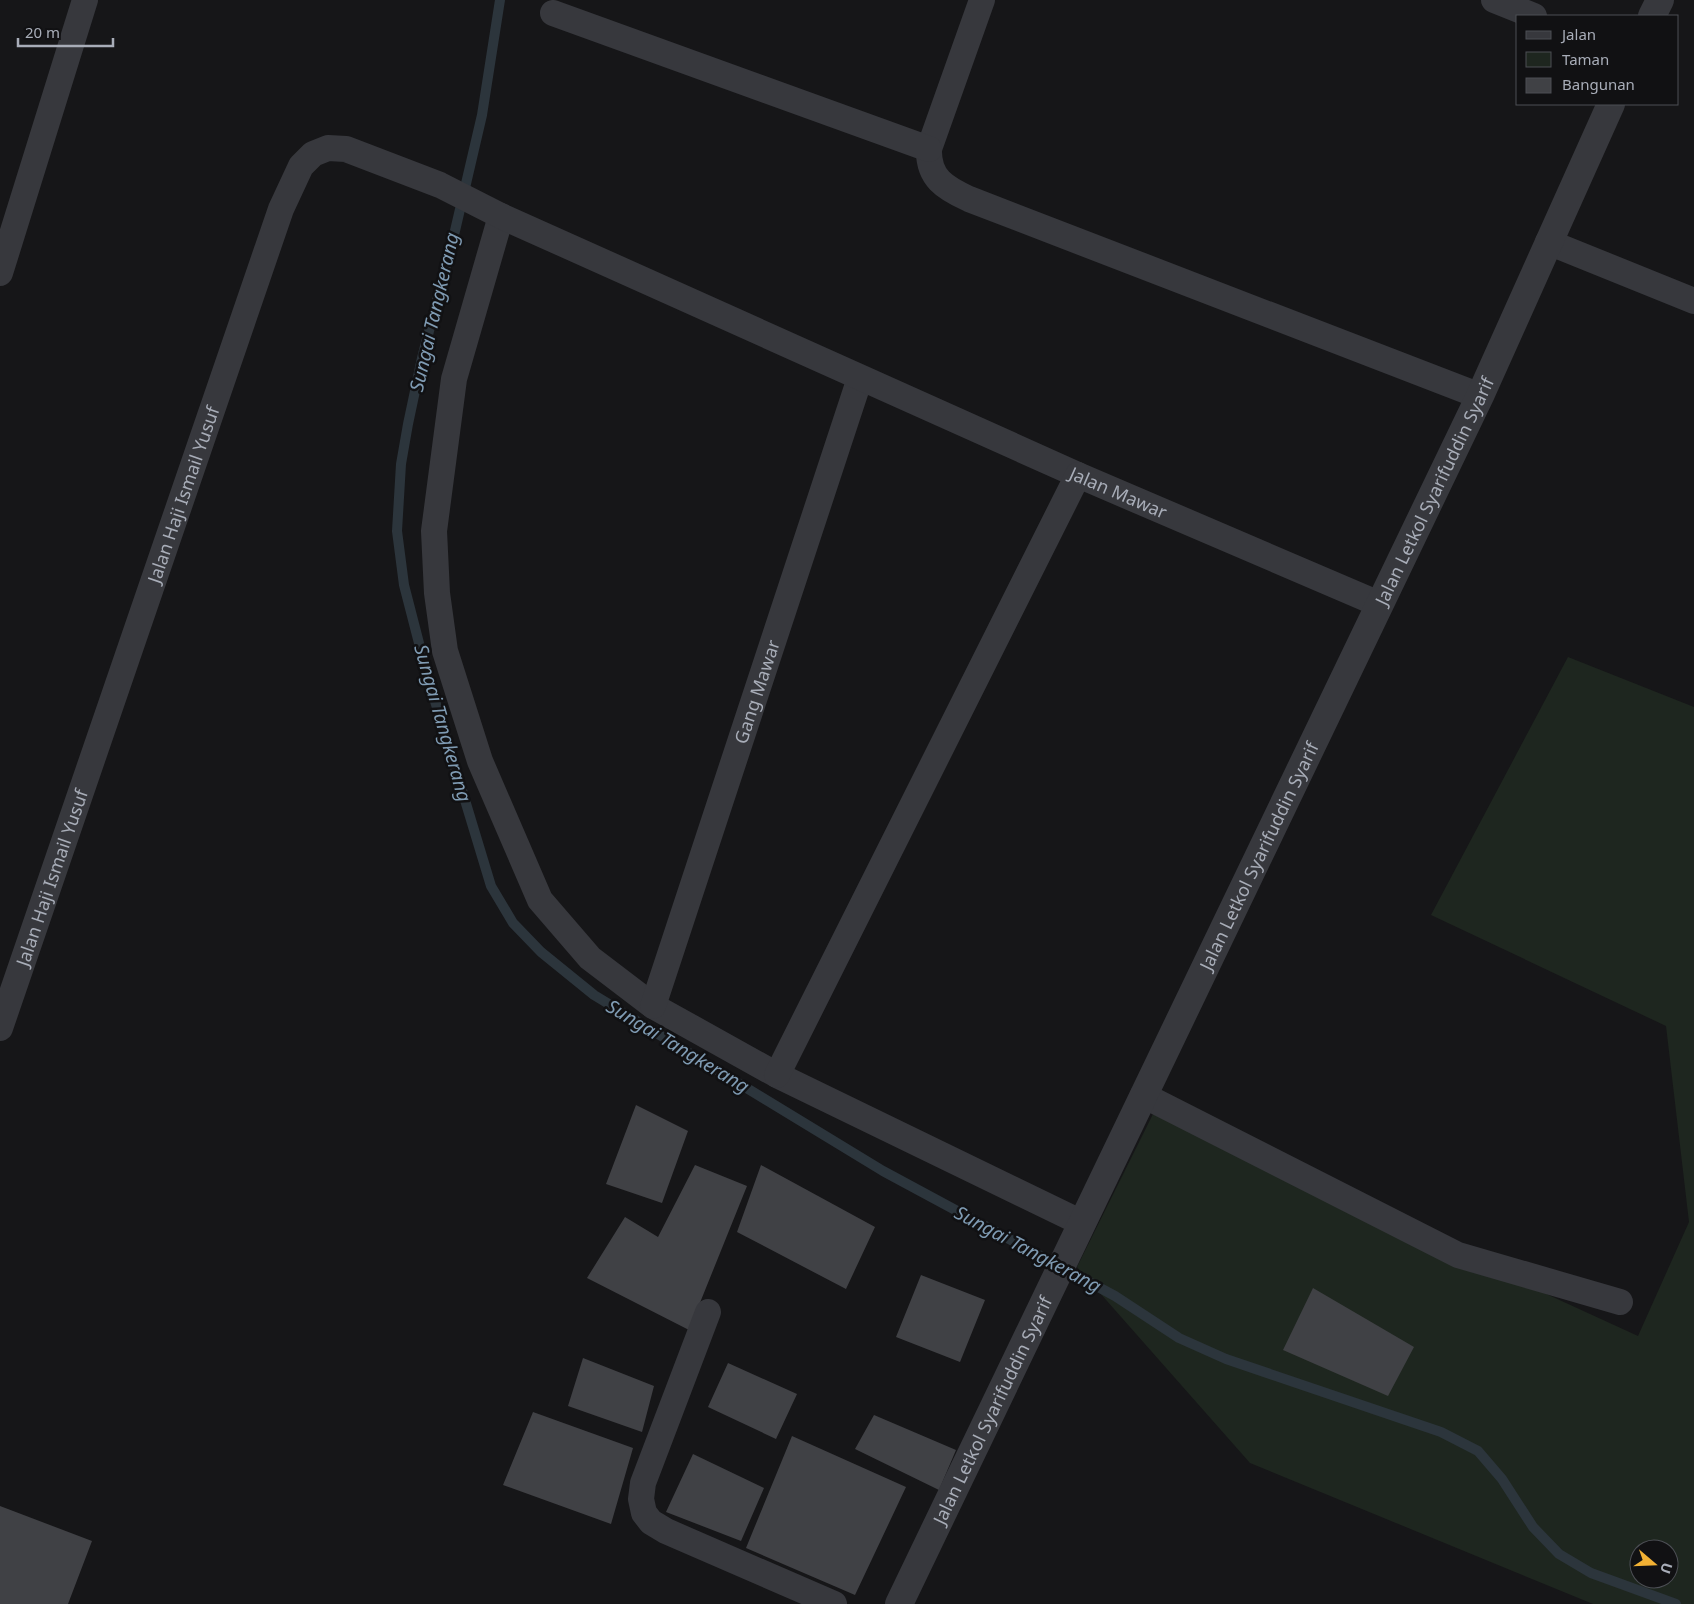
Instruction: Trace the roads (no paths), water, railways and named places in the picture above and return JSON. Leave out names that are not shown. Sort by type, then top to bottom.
[{"type":"street","points":[[0,273],[85,0]]},
{"type":"street","points":[[982,0],[929,149],[931,172],[940,184],[969,199],[1480,396]]},
{"type":"street","points":[[1494,0],[1532,15]]},
{"type":"street","points":[[1652,15],[1660,0]]},
{"type":"street","points":[[553,13],[929,149]]},
{"type":"street","name":"Jalan Letkol Syarifuddin Syarif","points":[[899,1604],[1480,396],[1611,105]]},
{"type":"street","name":"Jalan Haji Ismail Yusuf","points":[[0,1028],[281,209],[301,166],[313,154],[328,148],[346,149],[440,185],[498,215]]},
{"type":"street","points":[[498,215],[454,379],[434,531],[437,593],[446,651],[480,761],[540,900],[590,958],[653,1006],[777,1075],[1079,1229]]},
{"type":"street","name":"Jalan Mawar","points":[[498,215],[1078,475],[1379,604]]},
{"type":"street","points":[[1548,242],[1694,301]]},
{"type":"street","name":"Gang Mawar","points":[[653,1006],[860,378]]},
{"type":"street","points":[[777,1075],[1078,475]]},
{"type":"street","points":[[1143,1095],[1458,1256],[1620,1302]]},
{"type":"street","points":[[708,1312],[643,1483],[641,1499],[644,1513],[651,1522],[666,1531],[834,1604]]},
{"type":"waterway","name":"Sungai Tangkerang","points":[[500,0],[482,115],[454,235],[422,358],[408,424],[401,464],[397,531],[404,585],[428,678],[491,886],[513,923],[541,952],[594,995],[883,1171],[1115,1296],[1179,1338],[1226,1359],[1441,1432],[1478,1451],[1502,1479],[1533,1527],[1559,1554],[1591,1573],[1676,1604]]}]
